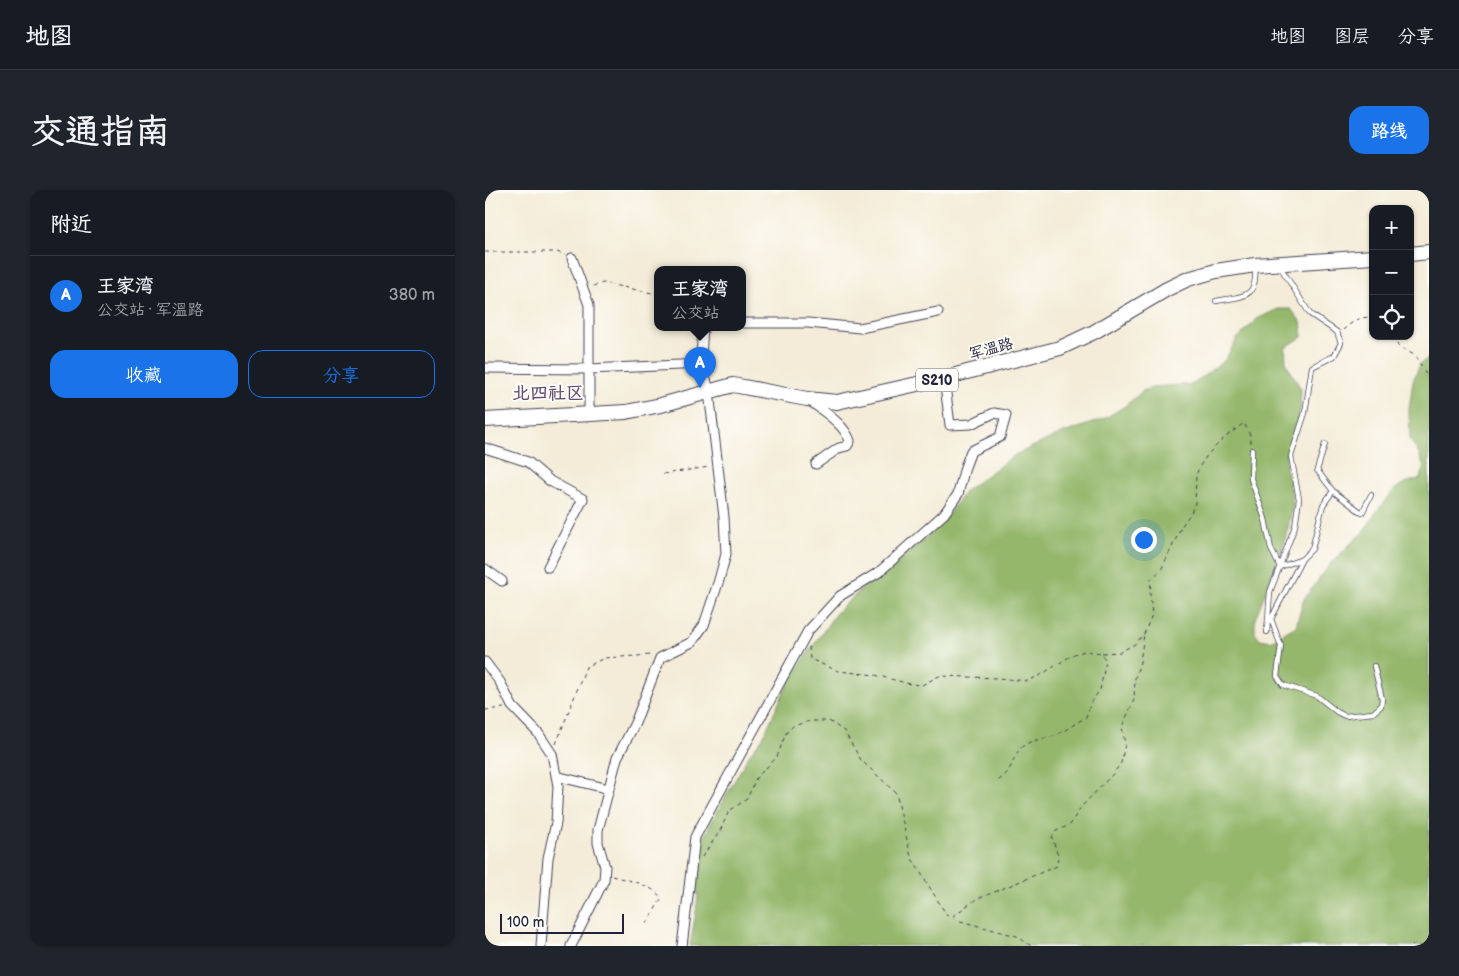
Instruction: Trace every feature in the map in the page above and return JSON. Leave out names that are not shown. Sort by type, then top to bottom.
[{"type":"main road","points":[[1414,254],[1429,252]]},
{"type":"main road","name":"军温路","points":[[485,420],[626,412],[733,385],[807,399],[837,402],[945,378],[1060,348],[1094,332],[1150,298],[1188,279],[1216,271],[1255,265],[1369,257]]},
{"type":"street","points":[[572,258],[589,305],[589,415]]},
{"type":"street","points":[[746,323],[808,323],[860,328],[938,312]]},
{"type":"street","points":[[571,946],[604,880],[605,867],[598,843],[598,830],[617,758],[635,723],[660,658],[693,642],[704,625],[726,554],[724,518],[709,392],[701,357],[703,331]]},
{"type":"street","points":[[485,368],[589,369],[703,364]]},
{"type":"street","points":[[682,946],[695,837],[808,631],[840,596],[879,572],[944,514],[958,494],[971,451],[1000,437],[1006,415],[993,413],[971,424],[950,425],[945,378]]},
{"type":"street","points":[[807,399],[841,426],[850,441],[847,446],[839,448],[815,464]]},
{"type":"street","points":[[485,448],[528,462],[550,481],[583,499],[548,567]]},
{"type":"street","points":[[485,569],[503,581]]},
{"type":"street","points":[[485,662],[500,682],[512,706],[538,732],[552,754],[558,786],[556,823],[548,858],[541,946]]},
{"type":"street","points":[[556,776],[609,790]]},
{"type":"lane","points":[[1267,632],[1270,592],[1295,526],[1299,499],[1291,456],[1305,413],[1312,367],[1334,356],[1341,343],[1337,332],[1310,314],[1279,264]]},
{"type":"lane","points":[[1216,301],[1245,296],[1250,292],[1255,284],[1255,265]]},
{"type":"lane","points":[[1325,444],[1317,470],[1333,491],[1362,513],[1371,495]]},
{"type":"lane","points":[[1252,450],[1251,479],[1265,519],[1271,549],[1281,567]]},
{"type":"lane","points":[[1333,491],[1323,505],[1312,549],[1302,559],[1271,619],[1281,646],[1277,676],[1283,686],[1317,696],[1345,716],[1373,713],[1381,706],[1382,699],[1374,666]]},
{"type":"lane","points":[[1281,567],[1302,559]]},
{"type":"path","points":[[485,252],[557,252],[572,258]]},
{"type":"path","points":[[584,290],[603,283],[654,293]]},
{"type":"path","points":[[1337,334],[1352,322],[1366,316],[1369,317]]},
{"type":"path","points":[[1396,340],[1399,346],[1416,356],[1429,380]]},
{"type":"path","points":[[952,917],[975,900],[1057,866],[1058,856],[1052,837],[1056,831],[1070,825],[1081,808],[1121,763],[1125,744],[1122,727],[1134,700],[1135,678],[1141,662],[1144,634],[1152,615],[1151,579],[1161,570],[1183,524],[1191,513],[1195,503],[1196,475],[1201,464],[1224,438],[1244,423],[1250,435],[1252,450]]},
{"type":"path","points":[[663,474],[718,466]]},
{"type":"path","points":[[808,631],[810,659],[839,671],[875,675],[910,684],[922,685],[939,676],[1027,681],[1039,676],[1074,654],[1085,651],[1101,653],[1120,652],[1135,644],[1144,634]]},
{"type":"path","points":[[996,782],[1004,777],[1011,768],[1016,755],[1023,746],[1035,740],[1055,736],[1086,717],[1091,702],[1100,690],[1104,676],[1107,661],[1101,653]]},
{"type":"path","points":[[552,754],[586,667],[604,658],[649,654],[660,658]]},
{"type":"path","points":[[485,710],[512,706]]},
{"type":"path","points":[[691,871],[720,830],[729,811],[747,799],[756,778],[777,757],[786,733],[793,726],[810,721],[829,721],[844,731],[861,760],[896,793],[911,856],[946,914],[975,925],[1017,936],[1031,946]]},
{"type":"path","points":[[604,874],[653,889],[659,893],[661,899],[646,925]]},
{"type":"path","points":[[1412,946],[1414,944],[1421,946]]},
{"type":"green space","points":[[1278,309],[1291,309],[1301,322],[1303,336],[1285,348],[1286,363],[1301,389],[1300,412],[1286,456],[1286,468],[1293,505],[1282,549],[1255,619],[1255,632],[1260,639],[1271,641],[1296,626],[1304,599],[1332,562],[1365,530],[1394,490],[1404,483],[1420,479],[1424,466],[1410,440],[1409,409],[1413,381],[1420,364],[1429,358],[1429,946],[690,946],[698,896],[694,873],[699,846],[749,755],[762,739],[790,679],[836,613],[864,587],[926,538],[950,512],[965,491],[1015,455],[1058,435],[1104,419],[1125,406],[1143,391],[1154,387],[1193,384],[1225,360],[1237,339],[1257,319]]},
{"type":"place","name":"王家湾","points":[[700,388]]},
{"type":"district","name":"北四社区","points":[[548,393]]}]
